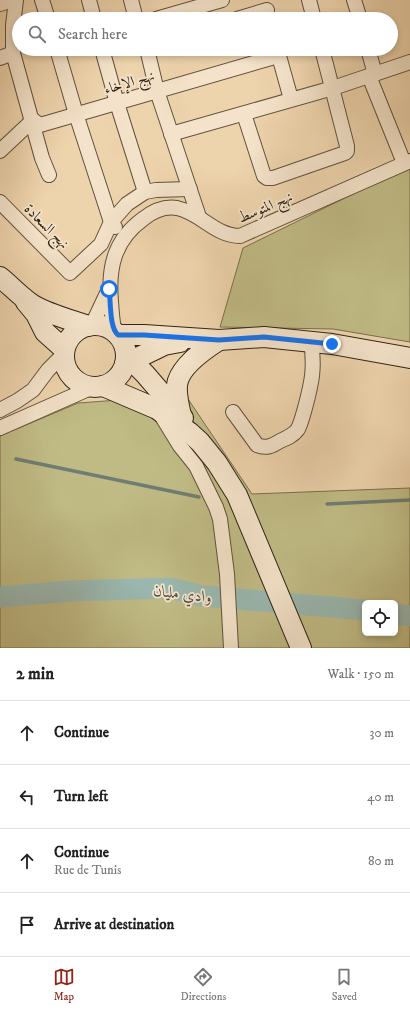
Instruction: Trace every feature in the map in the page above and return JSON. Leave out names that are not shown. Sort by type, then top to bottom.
[{"type":"main road","points":[[0,276],[19,294],[36,314],[45,332],[64,352]]},
{"type":"main road","points":[[19,294],[34,305],[65,318],[90,325],[100,325],[117,334],[123,344],[127,360],[195,430],[200,442]]},
{"type":"main road","points":[[90,325],[73,334],[68,341],[64,352],[65,364],[72,377],[83,385],[98,386],[157,409],[189,432],[200,442],[217,463],[238,495],[301,648]]},
{"type":"main road","points":[[117,334],[197,340],[264,337],[311,341],[410,358]]},
{"type":"main road","points":[[98,386],[112,382],[118,377],[127,360],[164,345],[197,340]]},
{"type":"main road","points":[[181,416],[177,397],[177,383],[181,374],[196,356],[219,340]]},
{"type":"street","points":[[0,4],[12,0]]},
{"type":"street","points":[[12,48],[6,27],[16,0]]},
{"type":"street","points":[[42,0],[46,12]]},
{"type":"street","points":[[89,0],[92,12]]},
{"type":"street","points":[[131,0],[134,12]]},
{"type":"street","points":[[179,12],[219,0]]},
{"type":"street","points":[[309,0],[312,12]]},
{"type":"street","points":[[354,0],[358,12]]},
{"type":"street","points":[[0,58],[12,52]]},
{"type":"street","points":[[14,56],[33,120],[42,158],[49,175]]},
{"type":"street","points":[[59,56],[111,222],[125,237]]},
{"type":"street","points":[[104,56],[145,192]]},
{"type":"street","points":[[149,56],[171,134],[199,217]]},
{"type":"street","name":"نهج الإخاء","points":[[33,120],[40,125],[158,91],[265,56]]},
{"type":"street","points":[[278,56],[292,100]]},
{"type":"street","points":[[244,114],[264,176],[267,178],[274,178],[342,155],[347,151],[347,146],[324,56]]},
{"type":"street","points":[[369,56],[372,75],[407,162]]},
{"type":"street","points":[[171,134],[333,88],[410,62]]},
{"type":"street","points":[[0,151],[33,120]]},
{"type":"street","name":"نهج المتوسط","points":[[109,289],[112,263],[116,250],[127,232],[151,213],[162,209],[175,208],[188,211],[223,233],[233,236],[240,236],[407,162]]},
{"type":"street","points":[[111,222],[127,204],[145,192],[156,190],[190,189]]},
{"type":"street","name":"نهج السعادة","points":[[0,202],[70,273],[101,244],[111,222]]},
{"type":"street","points":[[90,325],[109,289]]},
{"type":"street","points":[[109,289],[112,320],[117,334]]},
{"type":"street","points":[[233,412],[257,445],[263,447],[274,445],[292,435],[298,429],[314,373],[311,341]]},
{"type":"street","points":[[0,410],[33,390],[64,352]]},
{"type":"street","points":[[0,428],[98,386]]},
{"type":"street","points":[[157,409],[180,446],[196,466],[216,507],[220,519],[227,574],[230,648]]},
{"type":"shaded area","points":[[410,166],[410,342],[333,329],[220,327],[243,248]]},
{"type":"shaded area","points":[[186,396],[252,494],[410,488],[410,648],[0,648],[0,436],[78,403]]},
{"type":"waterway","points":[[16,459],[199,497]]},
{"type":"waterway","points":[[327,504],[410,500]]},
{"type":"waterway","name":"وادي مليان","points":[[0,597],[71,591],[170,588],[202,596],[362,610]]},
{"type":"waterway","name":"وادي مليان","points":[[398,614],[410,616]]},
{"type":"route","points":[[109,289],[112,320],[115,332],[118,335],[144,335],[197,340],[264,337],[332,344]]}]
